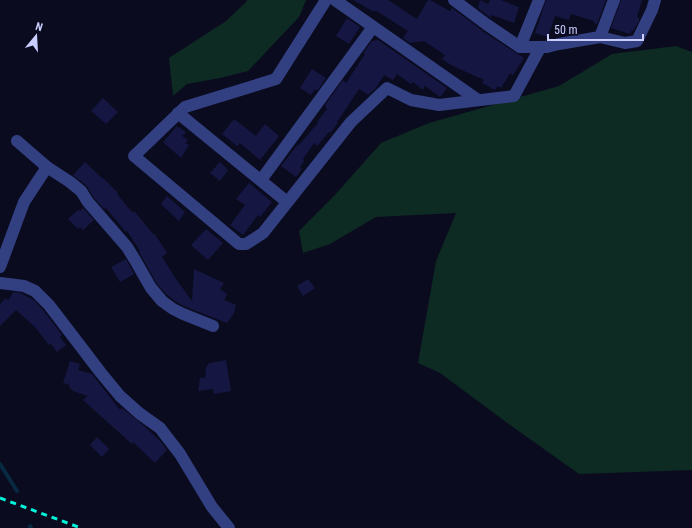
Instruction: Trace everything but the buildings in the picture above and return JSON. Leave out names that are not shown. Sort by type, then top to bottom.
[{"type":"street","points":[[326,0],[276,79],[185,107],[134,156],[239,244],[246,244],[262,233],[352,122],[387,88],[410,100],[439,105],[514,96],[540,48]]},
{"type":"street","points":[[335,0],[478,100]]},
{"type":"street","points":[[454,0],[520,47],[540,48],[600,37],[625,43],[637,41],[656,0]]},
{"type":"street","points":[[520,47],[539,0]]},
{"type":"street","points":[[600,37],[614,0]]},
{"type":"street","points":[[261,180],[373,27]]},
{"type":"street","points":[[178,113],[287,202]]},
{"type":"street","points":[[17,141],[47,167],[70,182],[80,191],[127,247],[151,288],[162,301],[183,314],[213,326]]},
{"type":"street","points":[[0,267],[24,202],[47,167]]},
{"type":"street","points":[[0,283],[30,288],[50,305],[120,396],[139,413],[160,428],[180,454],[212,507],[229,528]]},
{"type":"green space","points":[[247,0],[306,0],[299,17],[248,71],[187,84],[173,96],[169,58],[226,21]]},
{"type":"green space","points":[[676,46],[692,52],[692,470],[579,474],[440,373],[418,363],[436,261],[456,213],[376,217],[330,244],[303,253],[299,231],[333,197],[381,143],[429,123],[559,86],[612,54]]},
{"type":"waterway","points":[[0,464],[17,491]]},
{"type":"railway","points":[[0,498],[81,528]]}]
